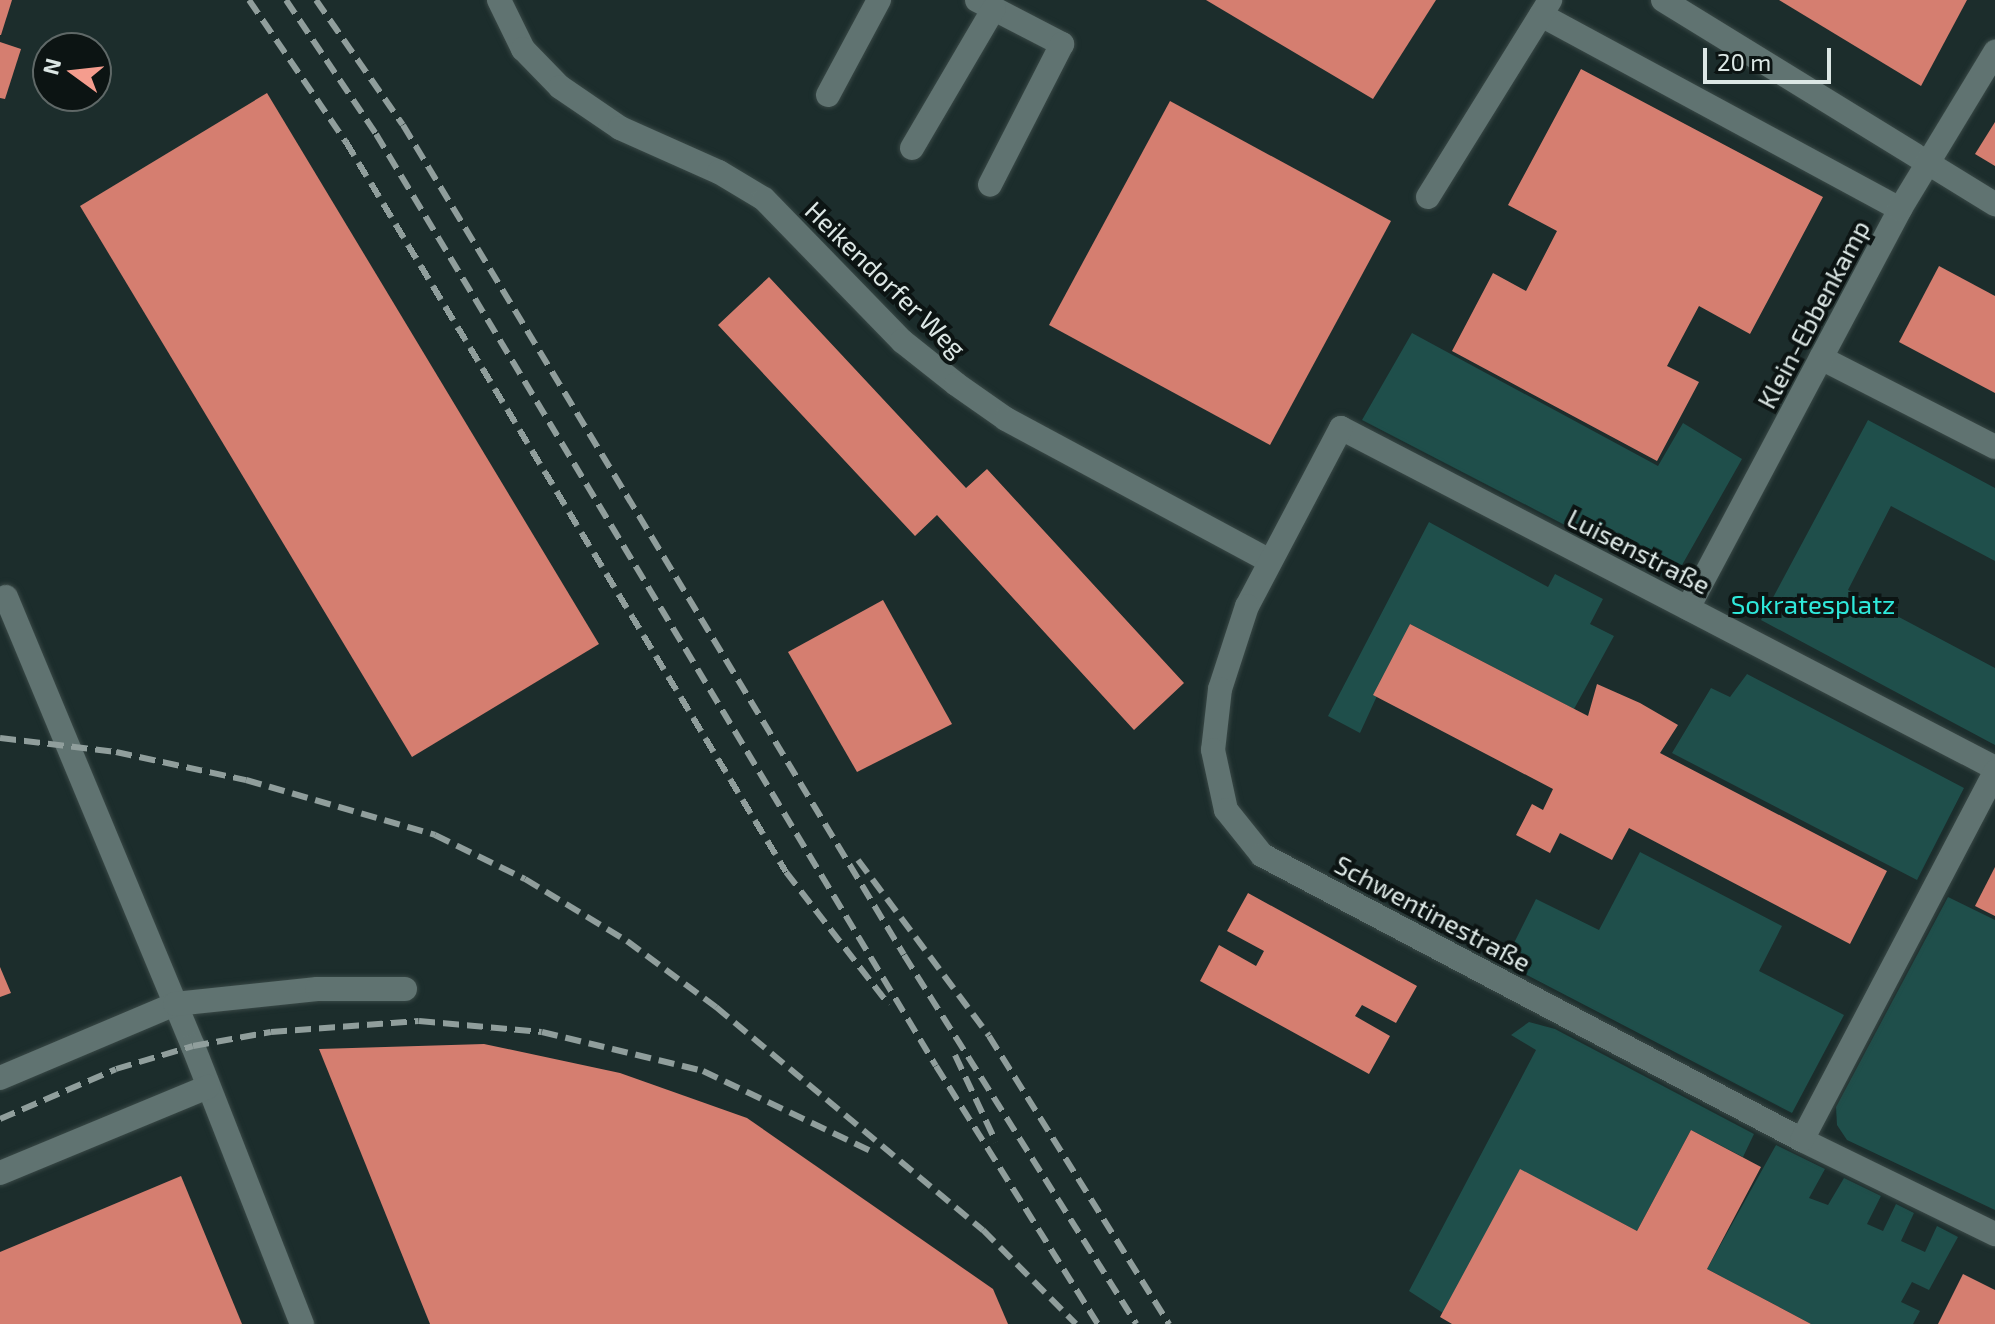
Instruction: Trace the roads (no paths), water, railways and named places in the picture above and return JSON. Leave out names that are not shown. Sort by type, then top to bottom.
[{"type":"street","name":"Heikendorfer Weg","points":[[499,0],[523,49],[560,87],[620,128],[719,172],[764,199],[902,341],[956,384],[1006,419],[1270,561]]},
{"type":"street","points":[[828,95],[879,0]]},
{"type":"street","points":[[1663,0],[1995,204]]},
{"type":"street","points":[[912,148],[985,4],[1062,44],[990,185]]},
{"type":"street","points":[[1428,197],[1546,8],[1900,209]]},
{"type":"street","name":"Klein-Ebbenkamp","points":[[1688,608],[1900,209],[1995,52]]},
{"type":"street","points":[[1821,358],[1995,447]]},
{"type":"street","name":"Schwentinestraße","points":[[1341,428],[1247,606],[1220,689],[1213,750],[1226,810],[1262,855],[1802,1140],[1995,1234]]},
{"type":"street","name":"Luisenstraße","points":[[1341,428],[1995,770]]},
{"type":"street","points":[[6,597],[175,1004],[302,1324]]},
{"type":"street","points":[[1802,1140],[1995,770]]},
{"type":"street","points":[[0,1078],[175,1004],[317,989],[405,989]]},
{"type":"street","points":[[0,1173],[208,1087]]},
{"type":"railway","points":[[249,0],[346,142],[786,872],[889,1005]]},
{"type":"railway","points":[[286,0],[376,134],[936,1066],[1098,1324]]},
{"type":"railway","points":[[316,0],[403,125],[904,955],[1136,1324]]},
{"type":"railway","points":[[0,738],[116,752],[246,780],[435,835],[525,879],[627,941],[716,1007],[983,1230],[1076,1324]]},
{"type":"railway","points":[[858,860],[989,1036],[1169,1324]]},
{"type":"railway","points":[[0,1119],[116,1069],[193,1046],[271,1032],[419,1021],[542,1032],[703,1071],[875,1153]]},
{"type":"railway","points":[[955,1055],[996,1142]]},
{"type":"park label","name":"Sokratesplatz","points":[[1813,604]]}]
